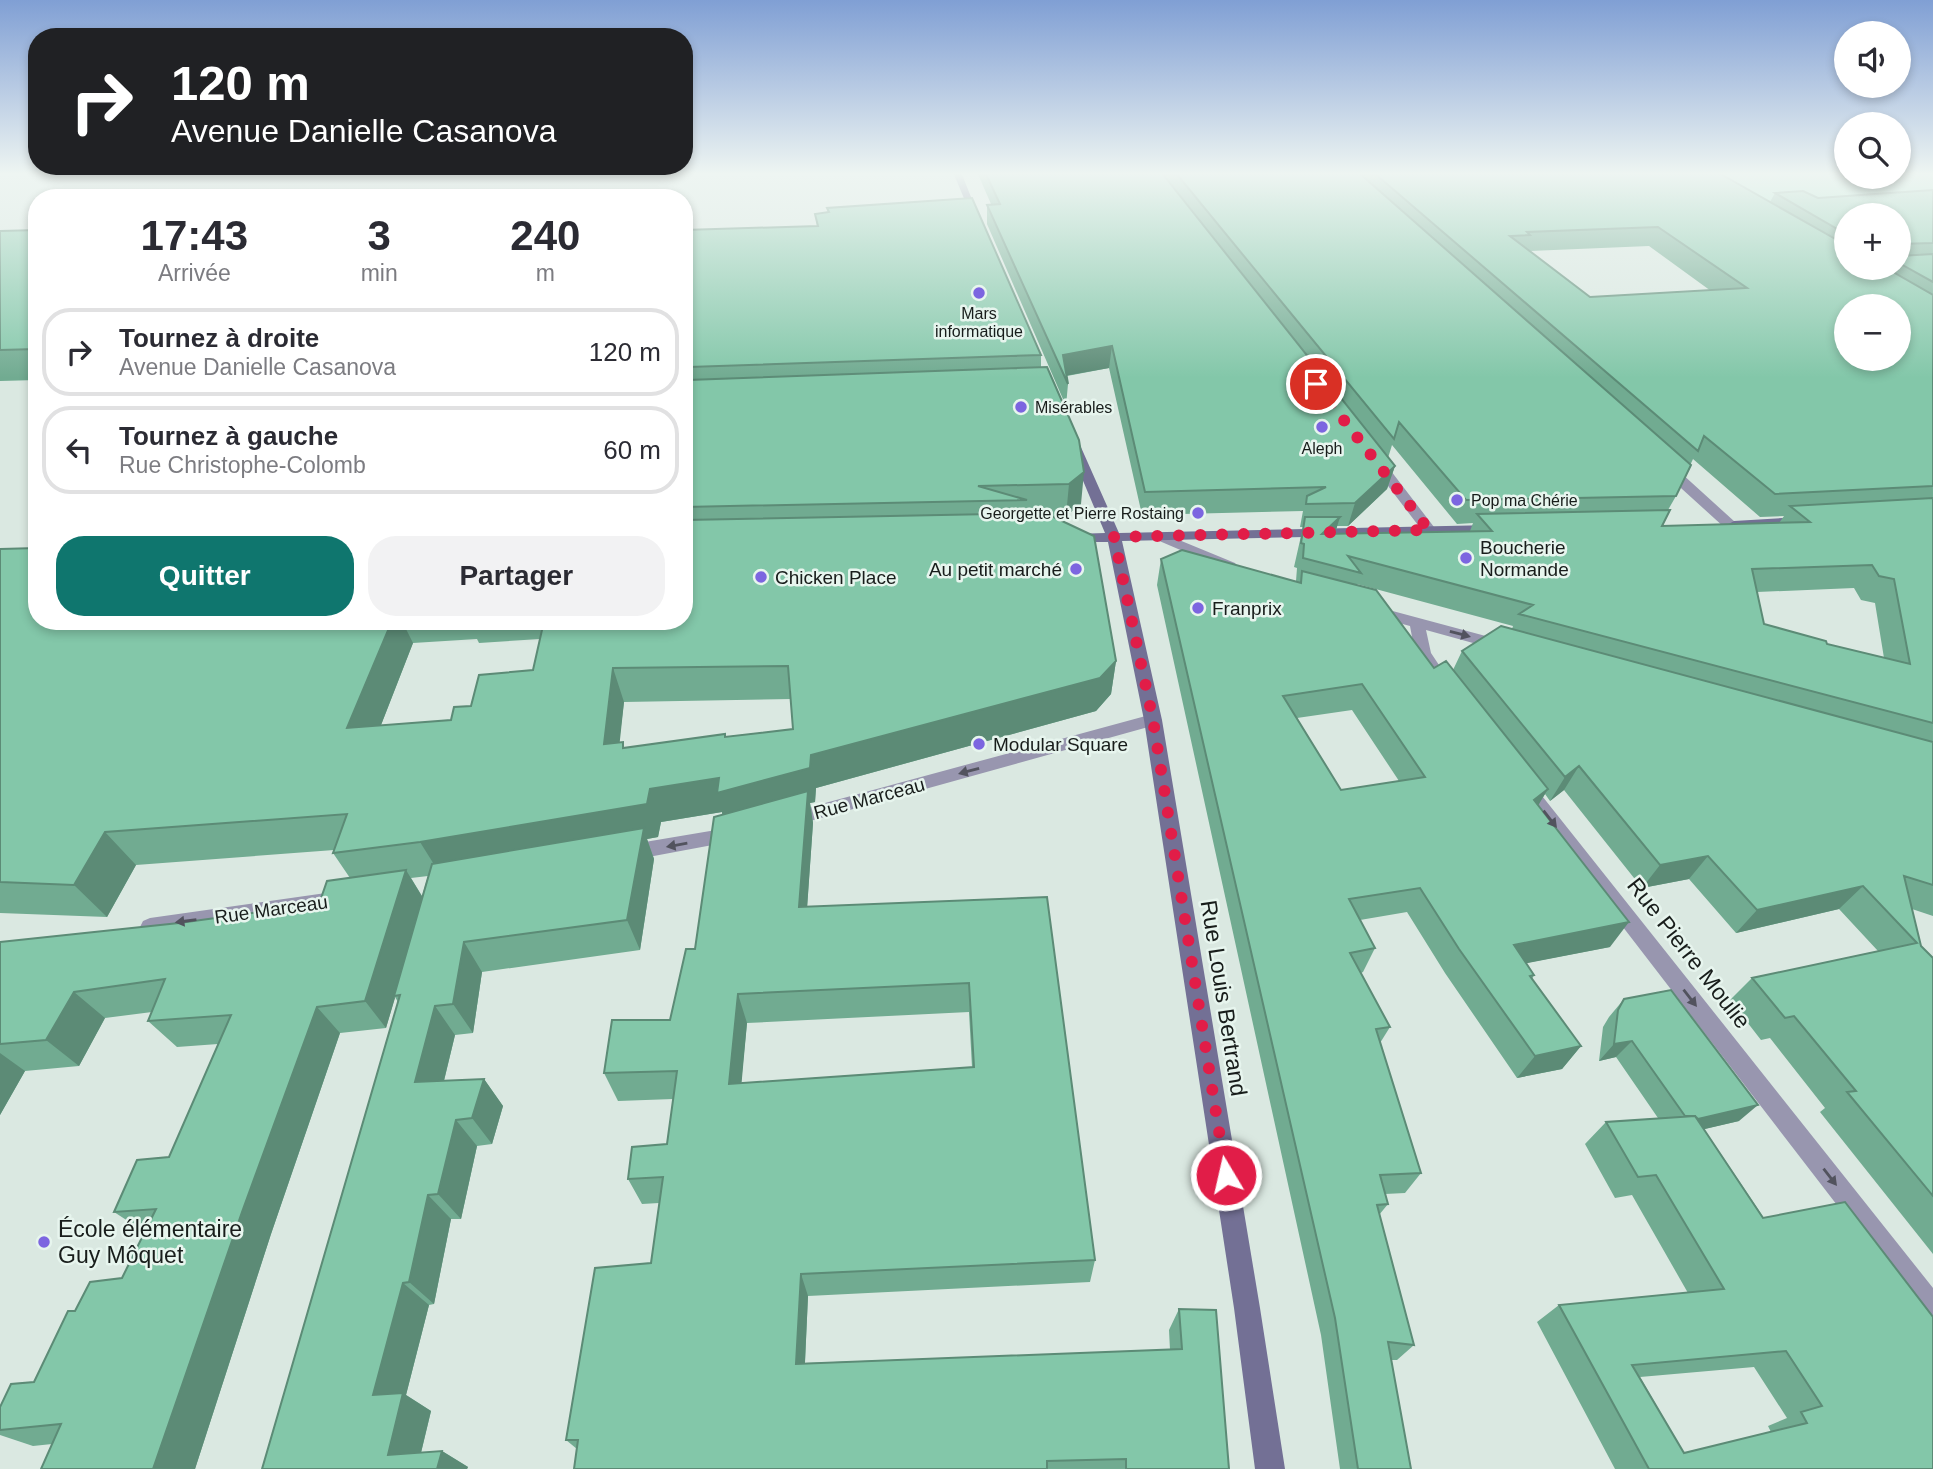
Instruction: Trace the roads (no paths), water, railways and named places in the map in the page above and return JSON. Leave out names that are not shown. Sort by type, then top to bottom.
[{"type":"main road","name":"Rue Louis Bertrand","points":[[1067,428],[1114,537],[1153,720],[1245,1294],[1270,1469]]},
{"type":"main road","points":[[1706,525],[1811,521]]},
{"type":"main road","points":[[1052,538],[1506,529]]},
{"type":"street","points":[[1364,446],[1429,530]]},
{"type":"street","points":[[1657,459],[1730,525]]},
{"type":"street","points":[[1162,537],[1251,575]]},
{"type":"street","points":[[1353,605],[1523,652]]},
{"type":"street","points":[[1417,623],[1423,653],[1449,689]]},
{"type":"street","name":"Rue Marceau","points":[[602,858],[766,826],[1153,720]]},
{"type":"street","name":"Rue Pierre Moulie","points":[[1517,776],[1933,1309]]},
{"type":"street","name":"Rue Marceau","points":[[125,930],[358,897]]},
{"type":"place","name":"Mars informatique","points":[[979,293]]},
{"type":"place","name":"Misérables","points":[[1021,407]]},
{"type":"place","name":"Aleph","points":[[1322,427]]},
{"type":"place","name":"Pop ma Chérie","points":[[1457,500]]},
{"type":"place","name":"Georgette et Pierre Rostaing","points":[[1198,513]]},
{"type":"place","name":"Boucherie Normande","points":[[1466,558]]},
{"type":"place","name":"Au petit marché","points":[[1076,569]]},
{"type":"place","name":"Chicken Place","points":[[761,577]]},
{"type":"place","name":"Franprix","points":[[1198,608]]},
{"type":"place","name":"Modular Square","points":[[979,744]]},
{"type":"place","name":"École élémentaire Guy Môquet","points":[[44,1242]]}]
